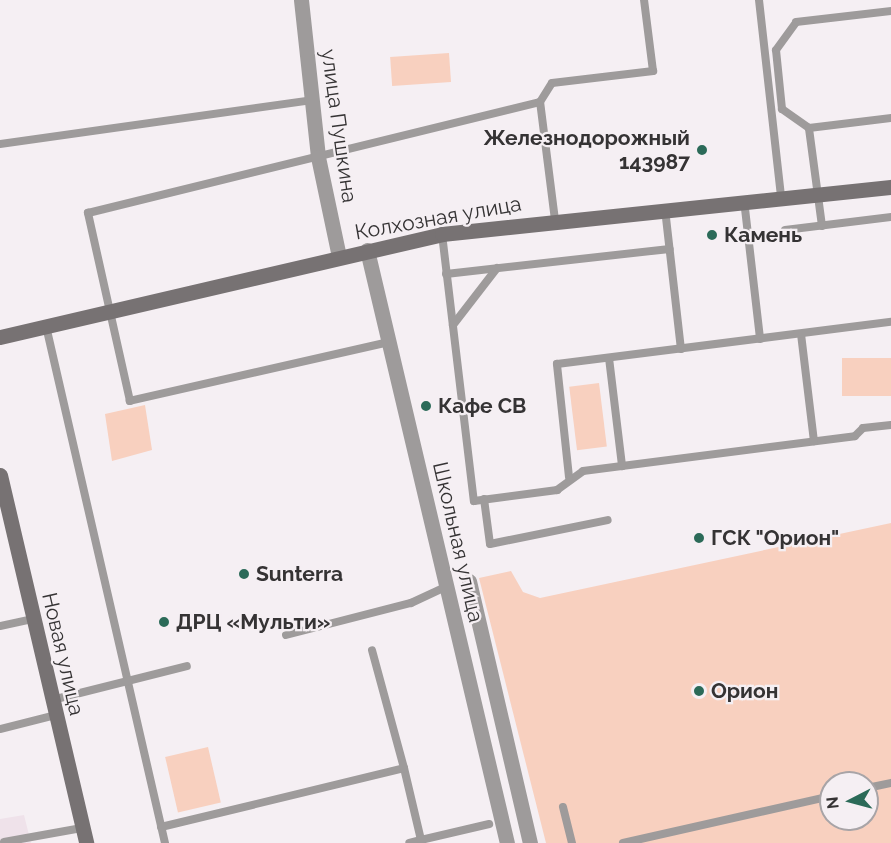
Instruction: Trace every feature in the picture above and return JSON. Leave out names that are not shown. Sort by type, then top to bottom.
[{"type":"street","name":"улица Пушкина","points":[[301,0],[318,157],[339,257]]},
{"type":"street","name":"Колхозная улица","points":[[0,337],[441,234],[665,208],[891,187]]},
{"type":"street","name":"Школьная улица","points":[[367,250],[507,843]]},
{"type":"street","name":"Новая улица","points":[[0,475],[84,836]]},
{"type":"street","name":"Школьная улица","points":[[469,581],[530,843]]},
{"type":"lane","points":[[555,220],[540,102],[552,83],[652,71],[644,0]]},
{"type":"lane","points":[[759,0],[781,196]]},
{"type":"lane","points":[[891,11],[796,22],[776,50],[782,109],[809,128],[891,118]]},
{"type":"lane","points":[[768,85],[780,83]]},
{"type":"lane","points":[[0,144],[312,100]]},
{"type":"lane","points":[[388,342],[130,401],[88,213],[540,102]]},
{"type":"lane","points":[[809,128],[822,226]]},
{"type":"lane","points":[[744,200],[760,339]]},
{"type":"lane","points":[[665,208],[681,349]]},
{"type":"lane","points":[[785,230],[891,217]]},
{"type":"lane","points":[[441,234],[474,501],[557,490],[569,477],[622,466],[814,441],[891,425]]},
{"type":"lane","points":[[446,274],[670,249]]},
{"type":"lane","points":[[453,325],[497,268]]},
{"type":"lane","points":[[569,477],[557,364],[891,322]]},
{"type":"lane","points":[[46,326],[165,843]]},
{"type":"lane","points":[[801,334],[814,441]]},
{"type":"lane","points":[[609,358],[622,466]]},
{"type":"lane","points":[[484,499],[490,544],[608,520]]},
{"type":"lane","points":[[286,635],[411,603],[447,586]]},
{"type":"lane","points":[[0,626],[33,619]]},
{"type":"lane","points":[[372,650],[422,840]]},
{"type":"lane","points":[[0,729],[128,681],[187,666]]},
{"type":"lane","points":[[161,827],[404,768]]},
{"type":"lane","points":[[627,843],[819,799]]},
{"type":"lane","points":[[563,807],[572,843]]},
{"type":"lane","points":[[409,843],[489,824]]},
{"type":"lane","points":[[3,843],[84,836]]},
{"type":"shaded area","points":[[449,53],[451,82],[392,86],[390,57]]},
{"type":"shaded area","points":[[842,358],[891,358],[891,396],[842,396]]},
{"type":"shaded area","points":[[599,383],[607,447],[577,450],[569,387]]},
{"type":"shaded area","points":[[145,405],[152,450],[112,461],[105,414]]},
{"type":"shaded area","name":"Орион","points":[[891,523],[891,843],[546,843],[479,578],[511,571],[523,592],[540,598]]},
{"type":"shaded area","points":[[208,747],[221,803],[178,812],[165,757]]},
{"type":"shaded area","points":[[24,815],[31,843],[0,843],[0,819]]},
{"type":"place","name":"Железнодорожный 143987","points":[[702,150]]},
{"type":"place","name":"Камень","points":[[712,235]]},
{"type":"place","name":"Кафе СВ","points":[[426,406]]},
{"type":"place","name":"ГСК \"Орион\"","points":[[699,538]]},
{"type":"place","name":"Sunterra","points":[[244,574]]},
{"type":"place","name":"ДРЦ «Мульти»","points":[[164,622]]},
{"type":"place","name":"Орион","points":[[699,691]]}]
